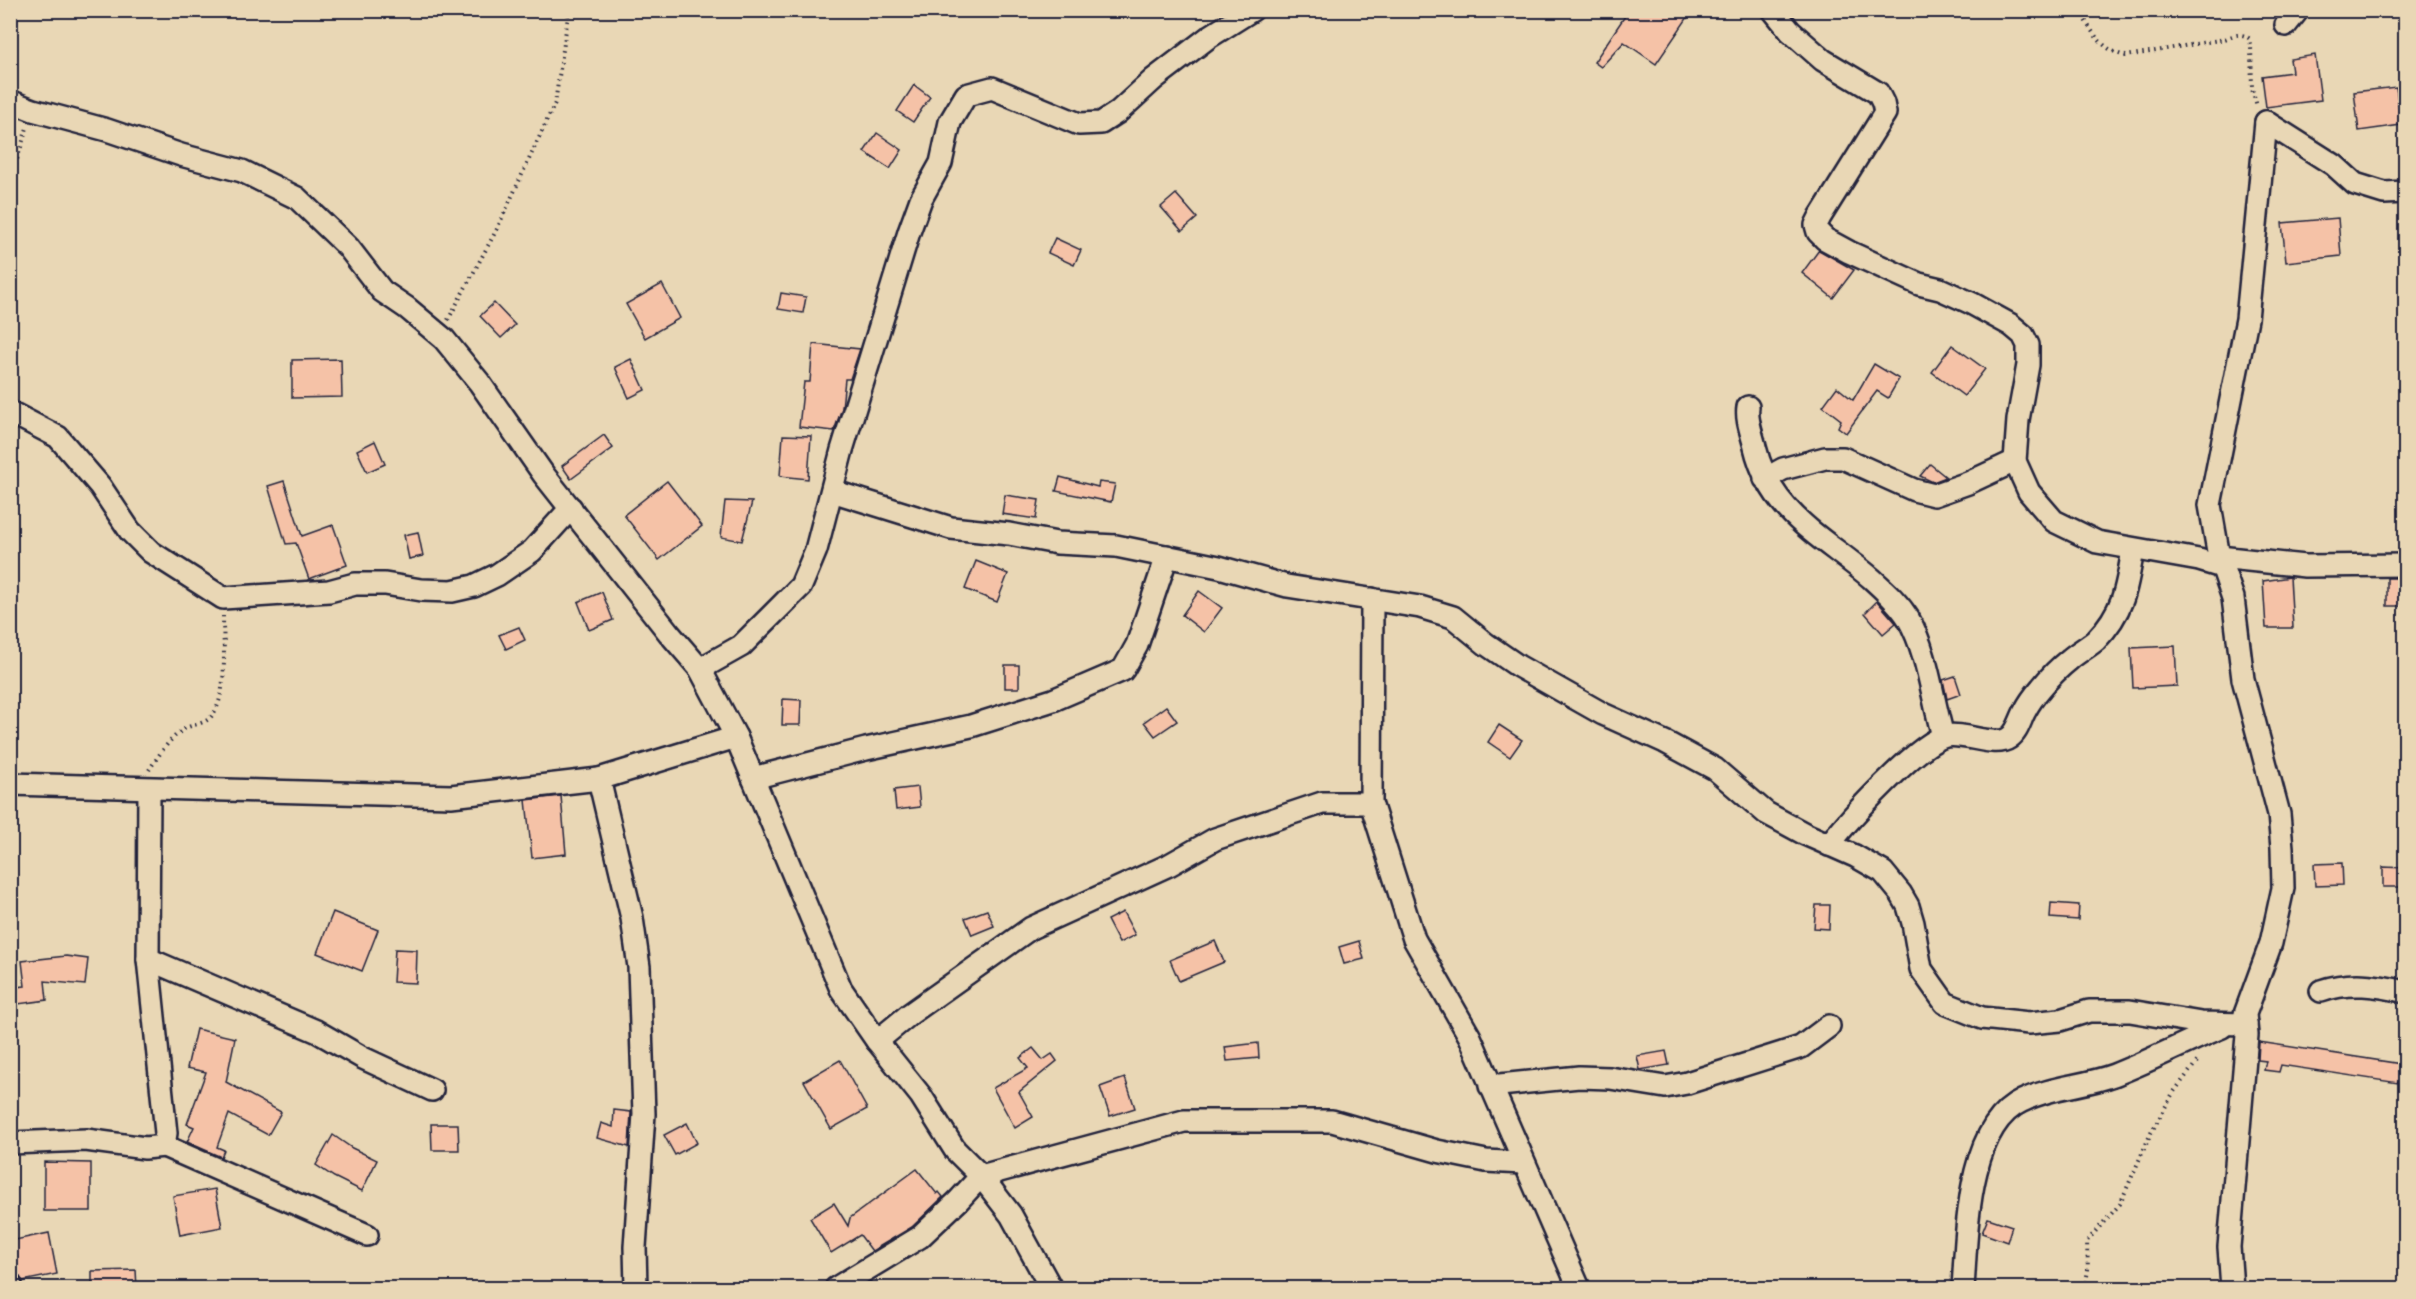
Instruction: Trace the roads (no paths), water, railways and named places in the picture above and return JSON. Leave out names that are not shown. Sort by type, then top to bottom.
[{"type":"street","points":[[700,669],[741,646],[801,586],[816,550],[842,450],[909,232],[921,199],[941,163],[950,122],[966,95],[992,88],[1079,124],[1101,123],[1209,37],[1252,10]]},
{"type":"street","points":[[1773,10],[1790,31],[1823,60],[1878,93],[1883,103],[1885,113],[1820,217],[1816,225],[1818,232],[1825,239],[1859,256],[1919,284],[1940,289],[1995,316],[2023,335],[2028,345],[2028,365],[2018,420],[2015,461],[2029,492],[2054,522],[2097,542],[2199,560],[2305,566],[2406,565]]},
{"type":"street","points":[[10,101],[181,155],[242,171],[297,198],[348,247],[382,291],[407,308],[440,336],[479,382],[544,475],[700,669],[736,737],[841,989],[877,1041],[921,1096],[955,1150],[981,1176],[1011,1215],[1051,1288]]},
{"type":"street","points":[[1963,1288],[1976,1165],[1991,1130],[2004,1115],[2018,1102],[2033,1095],[2113,1075],[2239,1023],[2245,1014],[2271,943],[2283,888],[2282,848],[2279,814],[2243,679],[2233,598],[2221,562],[2210,505],[2247,319],[2266,122],[2334,165],[2355,184],[2384,193],[2406,192]]},
{"type":"street","points":[[1748,407],[1747,415],[1765,479],[1792,516],[1856,565],[1888,593],[1907,617],[1921,646],[1943,736]]},
{"type":"street","points":[[10,412],[58,437],[100,486],[130,531],[151,552],[223,598],[329,591],[355,584],[385,584],[421,590],[452,591],[474,586],[497,575],[532,551],[571,508]]},
{"type":"street","points":[[1765,479],[1782,469],[1825,458],[1844,458],[1914,490],[1934,495],[1968,483],[2015,461]]},
{"type":"street","points":[[832,491],[951,528],[1009,534],[1057,543],[1116,546],[1219,567],[1287,586],[1420,607],[1453,617],[1518,666],[1603,714],[1665,742],[1715,769],[1766,813],[1855,856],[1882,872],[1901,894],[1913,923],[1921,969],[1945,1003],[1982,1018],[2029,1023],[2060,1020],[2089,1011],[2130,1011],[2200,1023],[2239,1023]]},
{"type":"street","points":[[1830,844],[1872,797],[1929,744],[1943,736],[1956,734],[2003,741],[2010,737],[2042,687],[2069,660],[2095,641],[2120,609],[2128,583],[2133,549]]},
{"type":"street","points":[[753,778],[866,749],[970,726],[1053,699],[1123,670],[1137,645],[1167,556]]},
{"type":"street","points":[[1372,599],[1371,803],[1414,939],[1470,1038],[1579,1288]]},
{"type":"street","points":[[10,784],[40,783],[143,789],[451,796],[599,779],[736,737]]},
{"type":"street","points":[[599,779],[632,918],[639,967],[644,1114],[635,1247],[636,1288]]},
{"type":"street","points":[[143,789],[148,959],[166,1133],[164,1146]]},
{"type":"street","points":[[877,1041],[910,1014],[1030,928],[1169,866],[1215,839],[1322,803],[1371,803]]},
{"type":"street","points":[[148,959],[316,1031],[363,1058],[432,1090]]},
{"type":"street","points":[[2321,992],[2338,986],[2380,986],[2406,992]]},
{"type":"street","points":[[2232,1288],[2229,1247],[2247,1035],[2239,1023]]},
{"type":"street","points":[[1491,1086],[1579,1077],[1610,1078],[1665,1087],[1687,1083],[1801,1047],[1830,1026]]},
{"type":"street","points":[[836,1288],[920,1237],[981,1176],[1184,1121],[1332,1121],[1437,1151],[1486,1161],[1524,1162]]},
{"type":"street","points":[[10,1143],[86,1140],[145,1148],[164,1146],[367,1235]]},
{"type":"street","points":[[10,1284],[12,1288]]}]
